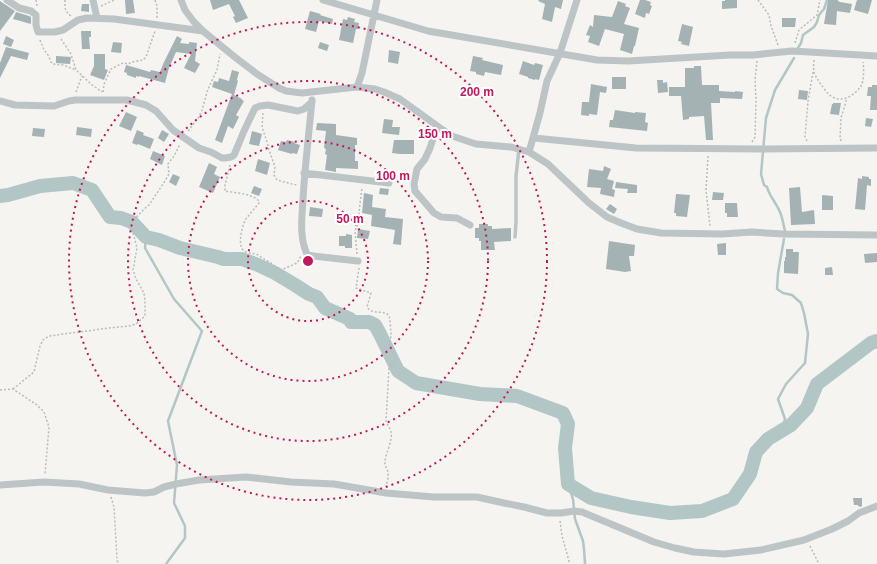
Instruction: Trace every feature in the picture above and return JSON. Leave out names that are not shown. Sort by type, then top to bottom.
[{"type":"street","points":[[7,0],[19,8],[31,11],[36,15],[38,32],[54,32],[63,30],[78,20],[87,18],[122,20],[203,31]]},
{"type":"street","points":[[92,0],[97,18]]},
{"type":"street","points":[[181,0],[194,22],[203,31],[257,74],[279,88],[286,91],[302,93],[358,87],[374,89],[393,96],[400,99],[452,136],[476,144],[510,147],[529,152],[548,164],[607,217],[637,229],[661,233],[711,234],[752,232],[783,234],[877,235]]},
{"type":"street","points":[[323,0],[428,31],[597,60],[628,61],[730,55],[757,55],[792,51],[877,56]]},
{"type":"street","points":[[358,87],[377,0]]},
{"type":"street","points":[[529,152],[534,138],[547,81],[560,53],[577,0]]},
{"type":"street","points":[[313,91],[304,173],[301,226],[305,249],[307,254],[313,256],[358,261]]},
{"type":"street","points":[[0,102],[15,105],[54,106],[75,100],[127,100],[146,105],[156,110],[173,130],[199,148],[222,158],[228,158],[234,155],[255,108],[268,105],[298,111],[304,109],[312,102]]},
{"type":"street","points":[[438,126],[425,159],[417,169],[414,184],[415,191],[434,213],[441,217],[457,218],[470,225]]},
{"type":"street","points":[[534,138],[636,148],[877,148]]},
{"type":"street","points":[[304,173],[389,183]]},
{"type":"street","points":[[0,485],[44,482],[79,484],[108,490],[154,492],[164,487],[199,480],[246,477],[291,482],[334,484],[388,493],[434,497],[477,497],[548,513],[574,511],[582,512],[654,542],[675,548],[708,554],[724,554],[761,550],[804,540],[832,529],[848,521],[859,513],[877,506]]},
{"type":"lane","points":[[515,236],[516,176],[519,149]]},
{"type":"path","points":[[65,0],[65,9],[67,13],[78,20]]},
{"type":"path","points":[[95,8],[114,0]]},
{"type":"path","points":[[103,93],[104,84],[111,69],[123,63],[128,64],[143,60],[146,57],[155,32],[157,6],[155,0]]},
{"type":"path","points":[[758,0],[770,15],[771,26],[781,52]]},
{"type":"path","points":[[792,51],[799,30],[817,14],[820,0]]},
{"type":"path","points":[[38,32],[41,45],[53,64],[63,65],[76,70],[109,100]]},
{"type":"path","points":[[54,32],[68,49],[76,70]]},
{"type":"path","points":[[806,149],[807,139],[805,136],[808,101],[815,52]]},
{"type":"path","points":[[745,149],[755,137],[755,80],[757,55]]},
{"type":"path","points":[[813,72],[825,90],[832,97],[837,99],[847,98],[862,85],[864,68],[862,55]]},
{"type":"path","points":[[75,93],[82,76]]},
{"type":"path","points":[[845,148],[840,138],[842,118],[847,98]]},
{"type":"path","points":[[268,105],[263,113],[262,128],[268,150],[275,167],[274,175],[277,180],[292,184],[304,185]]},
{"type":"path","points":[[709,149],[706,190],[711,234]]},
{"type":"path","points":[[231,157],[225,191],[248,195],[257,198],[260,201],[244,223],[240,245],[245,252],[257,255],[273,264],[277,269],[281,270],[297,263],[305,249]]},
{"type":"path","points":[[361,180],[362,190],[359,212],[360,221],[355,231],[359,274],[356,288],[371,293],[367,307],[370,311],[388,314],[391,331],[389,345],[396,359],[389,368],[386,415],[387,425],[391,431],[385,460],[388,471],[386,487],[388,493]]},
{"type":"path","points":[[0,390],[13,389],[34,372],[40,346],[49,336],[129,326],[136,324],[145,316],[146,301],[144,293],[133,270],[137,248],[132,229],[132,222],[136,219]]},
{"type":"path","points":[[13,389],[38,405],[44,412],[49,427],[44,482]]},
{"type":"path","points":[[108,490],[114,507],[118,564]]},
{"type":"path","points":[[560,513],[562,536],[569,564]]},
{"type":"path","points":[[804,540],[812,548],[819,564]]},
{"type":"building","points":[[125,0],[133,0],[135,13],[126,14]]},
{"type":"building","points":[[210,0],[239,0],[248,18],[236,23],[233,17],[235,16],[229,4],[213,10]]},
{"type":"building","points":[[563,0],[561,9],[555,7],[552,22],[542,19],[545,4],[538,1]]},
{"type":"building","points":[[640,0],[651,2],[650,5],[652,6],[649,14],[646,13],[645,18],[635,14]]},
{"type":"building","points":[[737,0],[737,8],[722,9],[722,1]]},
{"type":"building","points":[[828,0],[838,0],[840,2],[852,4],[850,13],[837,11],[836,25],[824,24]]},
{"type":"building","points":[[857,0],[872,0],[868,14],[854,10]]},
{"type":"building","points":[[0,1],[15,11],[0,31]]},
{"type":"building","points":[[618,1],[626,4],[625,6],[630,8],[624,24],[639,28],[632,54],[620,50],[624,34],[605,29],[599,46],[588,42],[590,36],[586,35],[590,25],[593,27],[594,15],[612,17]]},
{"type":"building","points":[[82,4],[89,4],[89,12],[81,11]]},
{"type":"building","points":[[310,11],[333,19],[332,24],[319,21],[316,32],[305,29]]},
{"type":"building","points":[[16,12],[31,17],[31,24],[13,19]]},
{"type":"building","points":[[348,17],[355,19],[354,22],[359,23],[353,43],[339,40],[343,19],[347,20]]},
{"type":"building","points":[[782,18],[796,18],[795,27],[782,27]]},
{"type":"building","points":[[682,24],[693,27],[689,46],[681,44],[682,42],[678,41]]},
{"type":"building","points":[[81,31],[91,31],[91,37],[89,37],[90,49],[82,49]]},
{"type":"building","points":[[6,36],[14,40],[11,47],[3,44]]},
{"type":"building","points":[[177,36],[182,39],[180,43],[197,43],[195,61],[200,64],[195,73],[184,68],[191,54],[176,52],[169,68],[165,83],[139,76],[136,76],[136,78],[127,75],[127,73],[124,72],[126,65],[150,72],[151,70],[160,72]]},
{"type":"building","points":[[113,42],[122,43],[121,53],[111,52]]},
{"type":"building","points":[[320,42],[329,45],[327,51],[318,48]]},
{"type":"building","points":[[6,47],[29,53],[27,60],[11,56],[0,78],[0,63]]},
{"type":"building","points":[[389,50],[400,52],[398,64],[388,62]]},
{"type":"building","points":[[94,54],[105,54],[105,69],[108,70],[104,80],[90,75],[94,66]]},
{"type":"building","points":[[56,56],[71,57],[70,64],[56,63]]},
{"type":"building","points":[[473,56],[483,58],[482,60],[503,65],[501,75],[485,72],[484,76],[470,71]]},
{"type":"building","points":[[523,61],[534,65],[535,63],[543,65],[539,80],[528,78],[519,74]]},
{"type":"building","points":[[694,66],[701,66],[702,85],[719,85],[719,91],[743,92],[742,99],[720,98],[720,103],[711,103],[713,140],[706,140],[704,116],[689,117],[689,119],[683,120],[681,96],[669,96],[669,87],[685,87],[685,68],[694,68]]},
{"type":"building","points":[[232,70],[239,72],[234,95],[244,101],[236,115],[239,117],[233,129],[228,126],[222,143],[215,140],[232,94],[212,87],[214,81],[218,82],[219,78],[229,81]]},
{"type":"building","points":[[612,77],[626,77],[626,89],[612,89]]},
{"type":"building","points":[[657,80],[663,80],[663,83],[667,82],[668,92],[658,93]]},
{"type":"building","points":[[591,84],[607,87],[606,93],[600,92],[597,115],[581,115],[582,102],[589,102]]},
{"type":"building","points":[[872,85],[877,85],[877,110],[870,110],[871,96],[867,96],[868,87],[872,87]]},
{"type":"building","points":[[799,90],[808,91],[807,100],[798,99]]},
{"type":"building","points":[[833,103],[841,103],[839,115],[830,114]]},
{"type":"building","points":[[615,110],[646,113],[645,122],[648,123],[647,131],[609,127],[610,120],[613,120]]},
{"type":"building","points":[[126,112],[137,117],[131,131],[119,126]]},
{"type":"building","points":[[866,118],[873,119],[871,127],[865,126]]},
{"type":"building","points":[[384,119],[393,120],[392,127],[400,127],[399,135],[382,133]]},
{"type":"building","points":[[317,123],[336,124],[336,135],[357,138],[357,145],[355,145],[355,161],[358,161],[358,169],[336,168],[336,172],[325,170],[327,155],[325,154],[326,149],[324,148],[326,131],[316,130]]},
{"type":"building","points":[[77,127],[92,129],[91,137],[76,135]]},
{"type":"building","points":[[33,128],[45,129],[44,137],[32,136]]},
{"type":"building","points":[[137,130],[144,133],[143,135],[154,139],[150,149],[132,143]]},
{"type":"building","points":[[162,130],[169,134],[164,142],[158,138]]},
{"type":"building","points":[[252,131],[262,134],[259,146],[249,144]]},
{"type":"building","points":[[287,140],[300,145],[297,154],[278,150],[281,141],[286,142]]},
{"type":"building","points":[[394,140],[414,140],[414,154],[392,153]]},
{"type":"building","points":[[153,151],[165,156],[162,165],[150,159]]},
{"type":"building","points":[[258,159],[270,163],[267,175],[255,171]]},
{"type":"building","points":[[209,163],[217,167],[214,174],[220,177],[213,193],[199,187]]},
{"type":"building","points":[[604,166],[611,169],[607,179],[614,181],[612,189],[615,190],[614,197],[600,194],[601,188],[587,187],[589,169],[603,171]]},
{"type":"building","points":[[173,174],[180,177],[176,186],[169,182]]},
{"type":"building","points":[[862,176],[869,177],[869,179],[871,179],[871,186],[867,185],[865,210],[855,209],[858,178],[862,179]]},
{"type":"building","points":[[616,182],[637,185],[637,193],[627,193],[628,189],[615,188]]},
{"type":"building","points":[[254,186],[262,189],[259,196],[251,193]]},
{"type":"building","points":[[800,187],[802,212],[814,210],[815,224],[791,225],[789,188]]},
{"type":"building","points":[[380,188],[389,189],[388,195],[379,194]]},
{"type":"building","points":[[713,192],[724,193],[723,200],[712,200]]},
{"type":"building","points":[[364,193],[373,195],[372,207],[386,209],[385,217],[403,219],[401,245],[393,244],[395,230],[371,226],[372,215],[362,213]]},
{"type":"building","points":[[676,194],[690,195],[687,217],[676,216],[676,213],[674,213]]},
{"type":"building","points":[[822,195],[833,196],[833,210],[822,210]]},
{"type":"building","points":[[725,203],[737,203],[738,217],[727,217],[727,213],[725,213]]},
{"type":"building","points":[[610,204],[617,209],[614,214],[606,209]]},
{"type":"building","points":[[310,207],[323,209],[322,217],[309,216]]},
{"type":"building","points":[[479,224],[488,224],[488,226],[492,226],[492,229],[511,228],[511,241],[494,242],[495,250],[481,250],[481,241],[479,241],[479,238],[475,238],[475,228],[479,228]]},
{"type":"building","points":[[358,229],[370,231],[368,239],[357,238]]},
{"type":"building","points":[[346,234],[352,235],[352,248],[339,246],[339,236],[346,236]]},
{"type":"building","points":[[609,241],[635,245],[634,256],[629,256],[631,271],[625,272],[606,269]]},
{"type":"building","points":[[726,243],[726,255],[718,255],[717,244]]},
{"type":"building","points":[[786,249],[793,249],[793,252],[799,252],[798,274],[784,273]]},
{"type":"building","points":[[877,253],[877,262],[865,263],[864,254]]},
{"type":"building","points":[[832,267],[833,275],[825,275],[825,268]]},
{"type":"building","points":[[853,498],[862,498],[862,506],[860,507],[854,505]]},
{"type":"waterway","points":[[798,48],[803,35],[814,27],[819,15],[824,9],[827,0]]},
{"type":"waterway","points":[[785,231],[780,213],[767,187],[764,185],[761,174],[766,118],[775,90],[794,58]]},
{"type":"waterway","points":[[0,196],[40,186],[73,183],[92,190],[110,217],[121,218],[132,222],[146,237],[180,248],[224,259],[242,259],[258,265],[317,297],[325,308],[350,319],[351,322],[369,322],[375,325],[398,371],[416,383],[480,394],[517,396],[563,413],[568,424],[565,448],[568,484],[591,498],[631,507],[670,513],[702,511],[733,499],[750,474],[756,452],[768,439],[791,425],[807,408],[817,384],[871,343],[877,341]]},
{"type":"waterway","points":[[146,237],[145,248],[174,299],[202,331],[168,421],[177,465],[174,503],[185,526],[185,538],[166,564]]},
{"type":"waterway","points":[[782,431],[785,419],[778,399],[786,384],[805,363],[808,334],[801,303],[792,295],[783,293],[777,289],[778,273],[784,239]]},
{"type":"waterway","points":[[568,484],[573,499],[575,519],[583,541],[585,564]]}]
